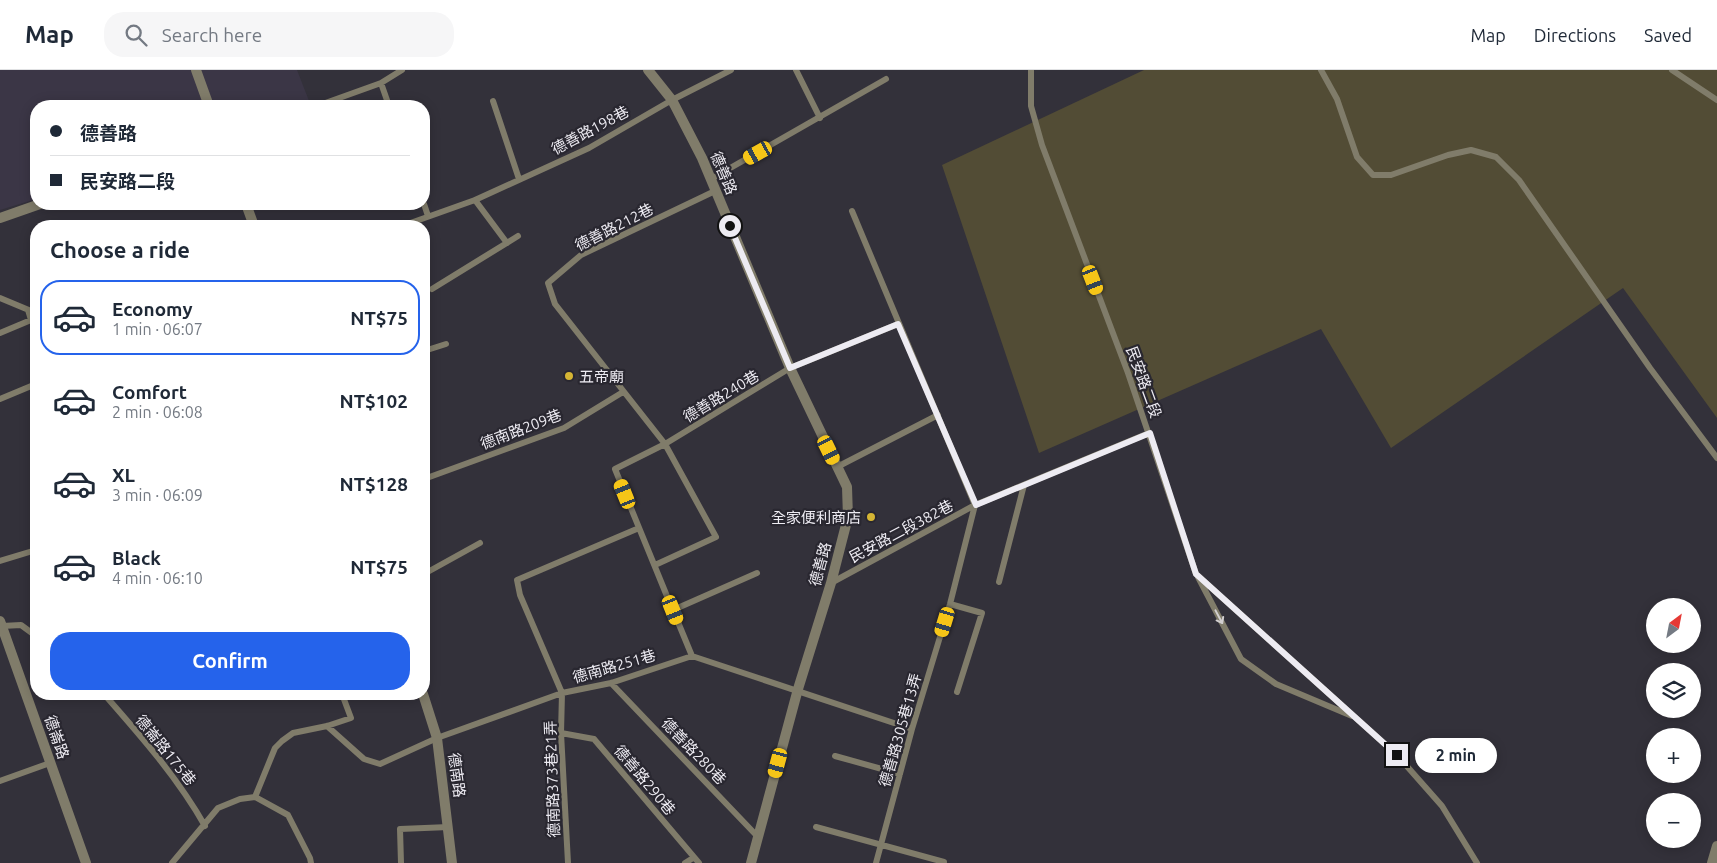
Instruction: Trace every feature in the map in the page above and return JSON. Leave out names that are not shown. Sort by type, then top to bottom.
[{"type":"street","points":[[196,70],[207,100]]},
{"type":"street","name":"德善路","points":[[648,70],[672,100],[702,158],[790,368],[847,487],[848,516],[831,583],[798,690],[751,863]]},
{"type":"street","points":[[0,218],[30,208]]},
{"type":"street","name":"德崙路","points":[[1,624],[86,863]]},
{"type":"street","name":"德南路","points":[[424,700],[437,738],[452,863]]},
{"type":"street","points":[[1712,863],[1717,846]]},
{"type":"lane","points":[[334,100],[381,83],[402,70]]},
{"type":"lane","name":"德善路198巷","points":[[418,220],[475,200],[589,148],[672,100],[731,70]]},
{"type":"lane","points":[[796,70],[820,118]]},
{"type":"lane","name":"民安路二段","points":[[1031,70],[1030,106],[1042,145],[1150,433],[1196,574],[1397,755],[1442,806],[1477,863]]},
{"type":"lane","points":[[1321,70],[1337,99],[1357,157],[1373,175],[1391,176],[1448,154],[1471,150],[1496,157],[1519,180],[1650,368],[1717,458]]},
{"type":"lane","points":[[1672,70],[1717,100]]},
{"type":"lane","points":[[711,180],[886,79]]},
{"type":"lane","points":[[381,83],[387,100]]},
{"type":"lane","points":[[493,101],[519,179]]},
{"type":"lane","name":"德善路212巷","points":[[655,565],[716,538],[665,444],[555,304],[548,283],[581,255],[716,191]]},
{"type":"lane","points":[[475,200],[507,243]]},
{"type":"lane","points":[[426,210],[428,216]]},
{"type":"lane","points":[[852,211],[898,324],[976,505]]},
{"type":"lane","points":[[432,289],[518,236]]},
{"type":"lane","points":[[0,298],[28,310],[30,317]]},
{"type":"lane","points":[[0,333],[30,320]]},
{"type":"lane","name":"德善路240巷","points":[[639,528],[615,469],[665,444],[790,368],[898,324]]},
{"type":"lane","points":[[430,349],[446,344]]},
{"type":"lane","points":[[0,399],[30,386]]},
{"type":"lane","name":"德南路209巷","points":[[430,477],[564,428],[623,392]]},
{"type":"lane","points":[[837,467],[938,416]]},
{"type":"lane","name":"民安路二段382巷","points":[[831,583],[976,505],[1150,433]]},
{"type":"lane","points":[[999,582],[1024,485]]},
{"type":"lane","name":"德善路305巷13弄","points":[[876,863],[912,729],[950,604],[976,505]]},
{"type":"lane","points":[[562,693],[520,596],[517,580],[639,528],[671,606]]},
{"type":"lane","points":[[430,571],[480,543]]},
{"type":"lane","points":[[0,561],[30,552]]},
{"type":"lane","points":[[757,573],[673,610],[692,656],[912,729]]},
{"type":"lane","points":[[1196,574],[1241,659],[1276,684],[1356,718]]},
{"type":"lane","points":[[950,604],[982,613],[957,692]]},
{"type":"lane","points":[[1,624],[21,626],[30,632]]},
{"type":"lane","name":"德南路251巷","points":[[327,726],[364,759],[380,764],[437,738],[562,693],[611,683],[692,656]]},
{"type":"lane","name":"德善路280巷","points":[[611,683],[758,837]]},
{"type":"lane","name":"德南路373巷21弄","points":[[562,693],[561,733],[568,863]]},
{"type":"lane","name":"德崙路175巷","points":[[109,700],[169,772],[192,803],[205,826]]},
{"type":"lane","points":[[255,797],[275,748],[293,733],[327,726],[351,718],[344,700]]},
{"type":"lane","name":"德善路290巷","points":[[561,733],[594,738],[699,863]]},
{"type":"lane","points":[[835,756],[900,774]]},
{"type":"lane","points":[[0,781],[50,763]]},
{"type":"lane","points":[[172,863],[192,838],[205,826],[218,808],[240,799],[255,797],[288,815],[311,863]]},
{"type":"lane","points":[[402,863],[400,829],[449,827]]},
{"type":"lane","points":[[816,827],[944,862]]},
{"type":"lane","points":[[685,863],[693,858]]},
{"type":"shaded area","points":[[0,70],[297,70],[309,100],[30,100],[30,201],[0,210]]},
{"type":"shaded area","points":[[1144,70],[1717,70],[1717,418],[1623,288],[1391,448],[1321,329],[1039,453],[942,165]]},
{"type":"place","name":"五帝廟","points":[[569,376]]},
{"type":"place","name":"全家便利商店","points":[[871,517]]},
{"type":"route","points":[[730,226],[790,368],[898,324],[976,505],[1150,433],[1196,574],[1397,755]]}]
